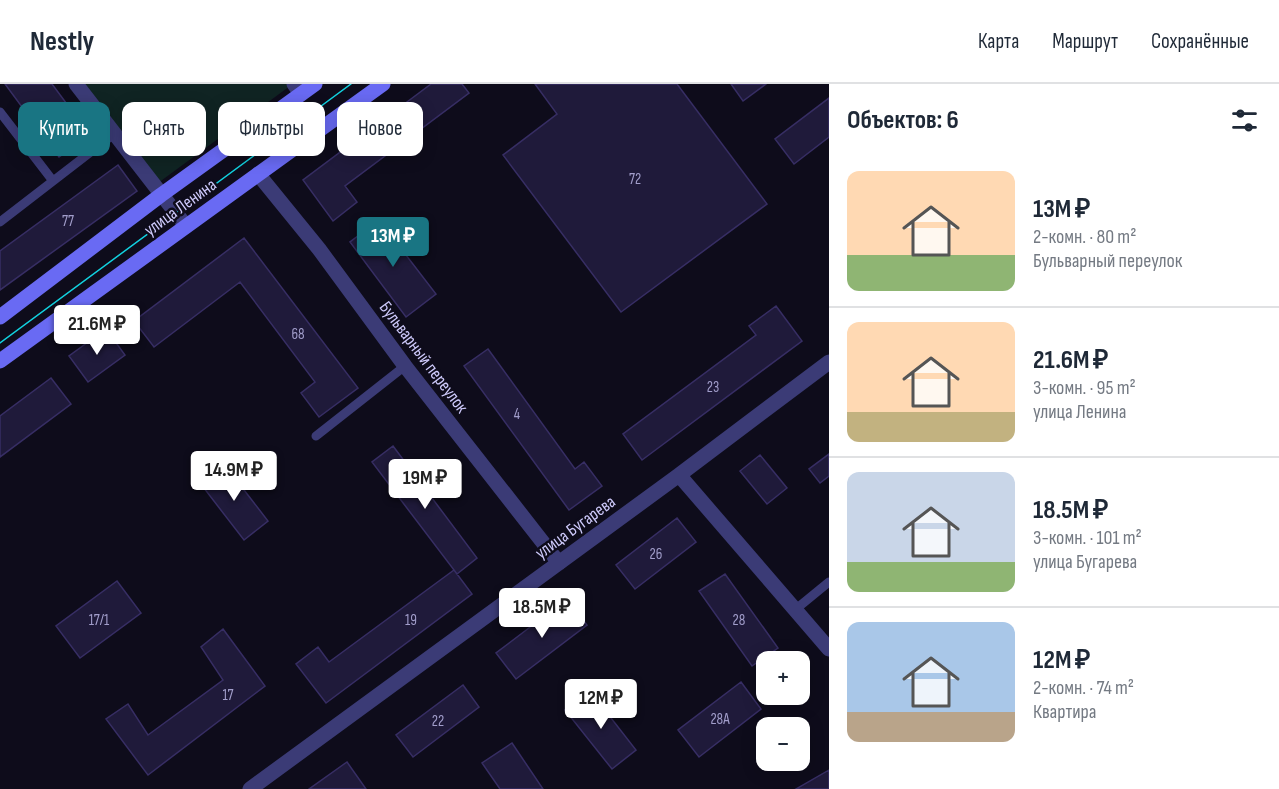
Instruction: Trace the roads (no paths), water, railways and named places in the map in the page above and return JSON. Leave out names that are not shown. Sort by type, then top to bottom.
[{"type":"main road","name":"улица Ленина","points":[[0,317],[298,89],[315,84]]},
{"type":"main road","name":"улица Ленина","points":[[0,361],[382,84]]},
{"type":"street","points":[[76,84],[186,226]]},
{"type":"street","name":"Бульварный переулок","points":[[258,174],[319,249],[405,366],[559,563]]},
{"type":"street","name":"улица Бугарева","points":[[250,789],[679,475],[829,362]]},
{"type":"street","points":[[679,475],[829,649]]},
{"type":"lane","points":[[0,112],[53,181]]},
{"type":"lane","points":[[0,222],[114,134]]},
{"type":"lane","points":[[316,436],[405,366]]},
{"type":"lane","points":[[796,609],[829,582]]},
{"type":"tram line","points":[[0,343],[351,84]]}]
